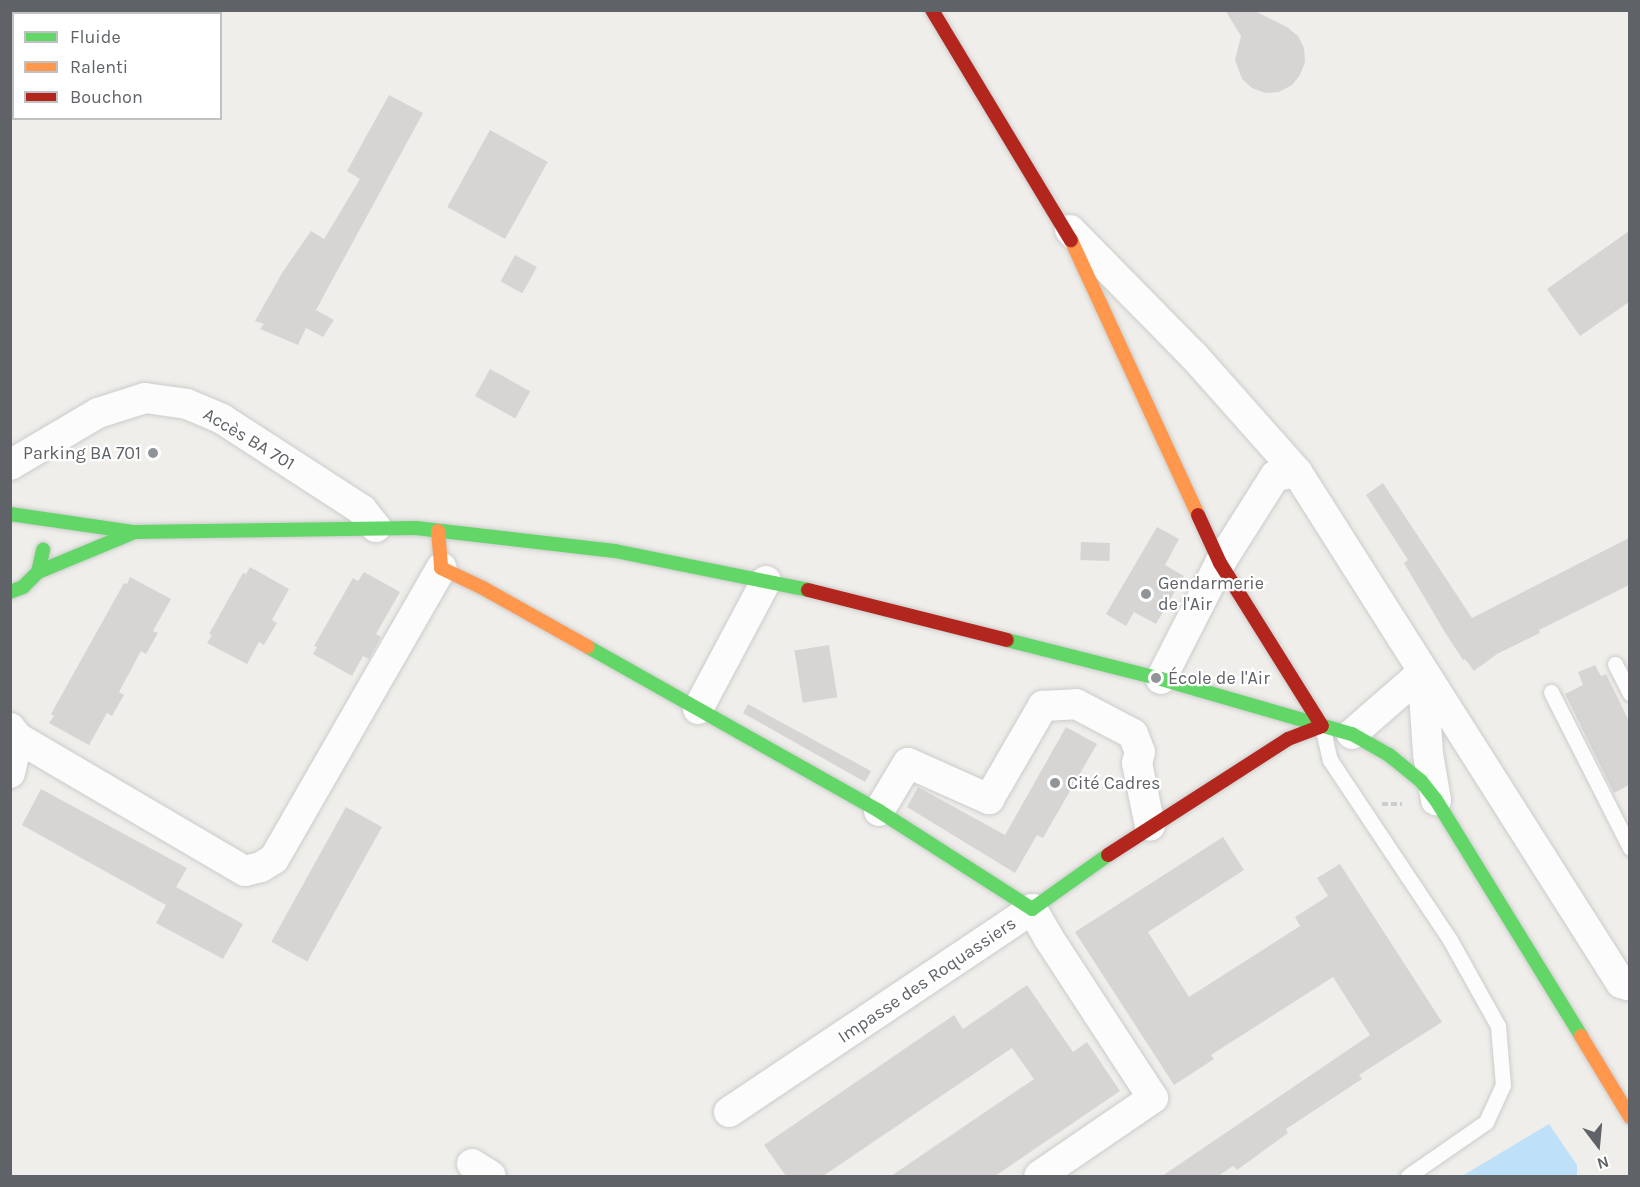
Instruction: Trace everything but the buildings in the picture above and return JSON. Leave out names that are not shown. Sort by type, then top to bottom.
[{"type":"street","points":[[932,10],[1064,224],[1220,562],[1322,726]]},
{"type":"street","points":[[1064,224],[1194,356],[1297,472],[1621,983],[1629,986]]},
{"type":"street","name":"Accès BA 701","points":[[10,465],[98,413],[145,398],[187,404],[222,419],[362,510],[376,527]]},
{"type":"street","points":[[1161,679],[1220,562],[1275,476],[1297,472]]},
{"type":"street","points":[[10,514],[133,532],[376,527],[438,531],[615,551],[766,582],[1161,679],[1352,734],[1389,755],[1421,781],[1436,800],[1627,1108]]},
{"type":"street","points":[[26,518],[39,536],[43,559],[38,572]]},
{"type":"street","points":[[10,773],[14,733],[245,871],[261,867],[274,859],[441,568],[438,531]]},
{"type":"street","points":[[11,593],[23,587],[38,572],[133,532]]},
{"type":"street","points":[[441,568],[483,588],[879,811],[1032,909],[1150,826],[1288,739],[1322,726]]},
{"type":"street","points":[[698,709],[766,582]]},
{"type":"street","points":[[1352,734],[1423,672]]},
{"type":"street","points":[[1423,672],[1428,754],[1436,800]]},
{"type":"street","points":[[879,811],[908,763],[989,799],[1043,706],[1076,704],[1133,734],[1140,752],[1137,763],[1150,826]]},
{"type":"street","name":"Impasse des Roquassiers","points":[[729,1112],[1032,909],[1048,938],[1153,1098],[1040,1176]]},
{"type":"lane","points":[[1615,664],[1629,693]]},
{"type":"lane","points":[[1551,692],[1629,848]]},
{"type":"lane","points":[[1322,726],[1330,760],[1450,940],[1498,1026],[1503,1085],[1485,1122],[1408,1176]]},
{"type":"path","points":[[1360,804],[1405,804]]},
{"type":"water","points":[[1549,1124],[1577,1165],[1577,1176],[1462,1176]]},
{"type":"traffic: fast","points":[[10,514],[133,532],[416,528],[615,551],[808,590]]},
{"type":"traffic: fast","points":[[38,572],[132,533]]},
{"type":"traffic: fast","points":[[10,592],[23,587],[38,572],[43,550]]},
{"type":"traffic: fast","points":[[1007,640],[1161,679],[1352,734],[1389,755],[1421,781],[1436,800],[1581,1036]]},
{"type":"traffic: fast","points":[[588,647],[879,811],[1032,909],[1108,855]]},
{"type":"traffic: slow","points":[[1071,240],[1198,515]]},
{"type":"traffic: slow","points":[[438,531],[441,568],[483,588],[588,647]]},
{"type":"traffic: slow","points":[[1581,1036],[1630,1117]]},
{"type":"traffic: jam","points":[[932,10],[1071,240]]},
{"type":"traffic: jam","points":[[1198,515],[1220,563],[1322,726]]},
{"type":"traffic: jam","points":[[808,590],[1007,640]]},
{"type":"traffic: jam","points":[[1108,855],[1288,739],[1322,726]]},
{"type":"place","name":"Parking BA 701","points":[[153,453]]},
{"type":"place","name":"Gendarmerie de l'Air","points":[[1146,594]]},
{"type":"place","name":"École de l'Air","points":[[1156,678]]},
{"type":"place","name":"Cité Cadres","points":[[1055,783]]}]
